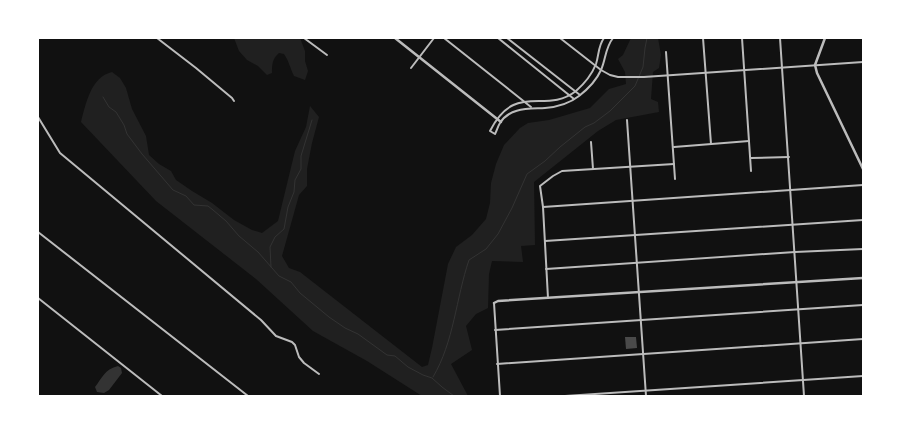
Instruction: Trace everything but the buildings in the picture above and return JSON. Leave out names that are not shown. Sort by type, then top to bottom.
[{"type":"street","points":[[157,38],[196,68],[234,101]]},
{"type":"street","points":[[304,38],[327,55]]},
{"type":"street","points":[[395,38],[501,122]]},
{"type":"street","points":[[411,68],[434,38]]},
{"type":"street","points":[[444,38],[532,108]]},
{"type":"street","points":[[498,38],[574,99]]},
{"type":"street","points":[[507,38],[580,95]]},
{"type":"street","points":[[560,38],[601,70],[618,77],[644,77],[863,62]]},
{"type":"street","points":[[604,38],[600,45],[595,65],[583,84],[575,91],[559,99],[524,101],[514,104],[496,118],[490,131],[495,134],[501,122],[514,111],[551,107],[565,103],[580,95],[588,88],[601,70],[607,48],[612,38]]},
{"type":"street","points":[[703,38],[711,144]]},
{"type":"street","points":[[742,38],[751,171]]},
{"type":"street","points":[[780,38],[804,396]]},
{"type":"street","points":[[825,38],[815,65],[819,79],[863,169]]},
{"type":"street","points":[[666,52],[674,147],[675,179]]},
{"type":"street","points":[[38,117],[60,153],[261,320],[276,336],[292,342],[304,364],[319,374]]},
{"type":"street","points":[[628,120],[636,262],[646,396]]},
{"type":"street","points":[[674,147],[749,141]]},
{"type":"street","points":[[591,142],[593,169]]},
{"type":"street","points":[[751,158],[788,157]]},
{"type":"street","points":[[548,298],[543,207],[540,186],[562,171],[674,164]]},
{"type":"street","points":[[543,207],[863,186]]},
{"type":"street","points":[[545,241],[863,220]]},
{"type":"street","points":[[38,232],[248,396]]},
{"type":"street","points":[[546,269],[636,262],[863,249]]},
{"type":"street","points":[[500,396],[494,303],[498,301],[863,278]]},
{"type":"street","points":[[38,298],[162,396]]},
{"type":"street","points":[[495,330],[863,305]]},
{"type":"street","points":[[497,364],[863,339]]},
{"type":"street","points":[[565,396],[863,376]]},
{"type":"shaded area","points":[[234,38],[300,38],[305,51],[305,61],[308,71],[305,80],[294,76],[284,54],[279,53],[272,65],[272,73],[267,75],[258,66],[247,60],[239,51]]},
{"type":"shaded area","points":[[631,38],[658,38],[661,55],[659,68],[653,72],[651,99],[658,102],[659,112],[616,120],[598,131],[534,182],[535,245],[521,246],[523,262],[492,261],[489,274],[488,308],[476,314],[466,326],[472,350],[451,364],[468,396],[422,396],[367,361],[313,331],[256,279],[156,201],[81,122],[87,99],[94,85],[99,79],[112,72],[120,78],[126,88],[132,109],[146,136],[149,155],[159,164],[171,171],[176,180],[212,203],[234,220],[252,230],[262,233],[278,221],[295,151],[306,127],[310,106],[319,117],[307,169],[307,186],[299,195],[282,256],[289,268],[300,272],[422,367],[428,365],[448,264],[456,247],[472,235],[486,219],[490,203],[491,183],[496,164],[504,145],[520,128],[528,123],[549,120],[590,108],[609,89],[626,84],[625,72],[618,59],[623,55]]},
{"type":"shaded area","points":[[118,366],[121,368],[122,373],[109,390],[104,393],[97,392],[95,387],[104,374],[110,369]]},
{"type":"waterway","points":[[433,377],[446,349],[469,260],[486,249],[498,234],[512,208],[527,174],[545,161],[585,127],[594,123],[610,111],[635,86],[643,67],[647,38]]},
{"type":"waterway","points":[[103,97],[109,107],[116,112],[124,125],[127,134],[142,154],[173,190],[186,196],[194,205],[208,206],[213,210],[226,221],[239,236],[258,252],[279,276],[291,282],[300,293],[329,317],[345,328],[358,334],[387,355],[395,356],[408,367],[432,378],[454,396]]},
{"type":"waterway","points":[[271,267],[270,247],[275,237],[284,229],[288,207],[294,192],[295,180],[301,169],[301,156],[312,120]]}]
